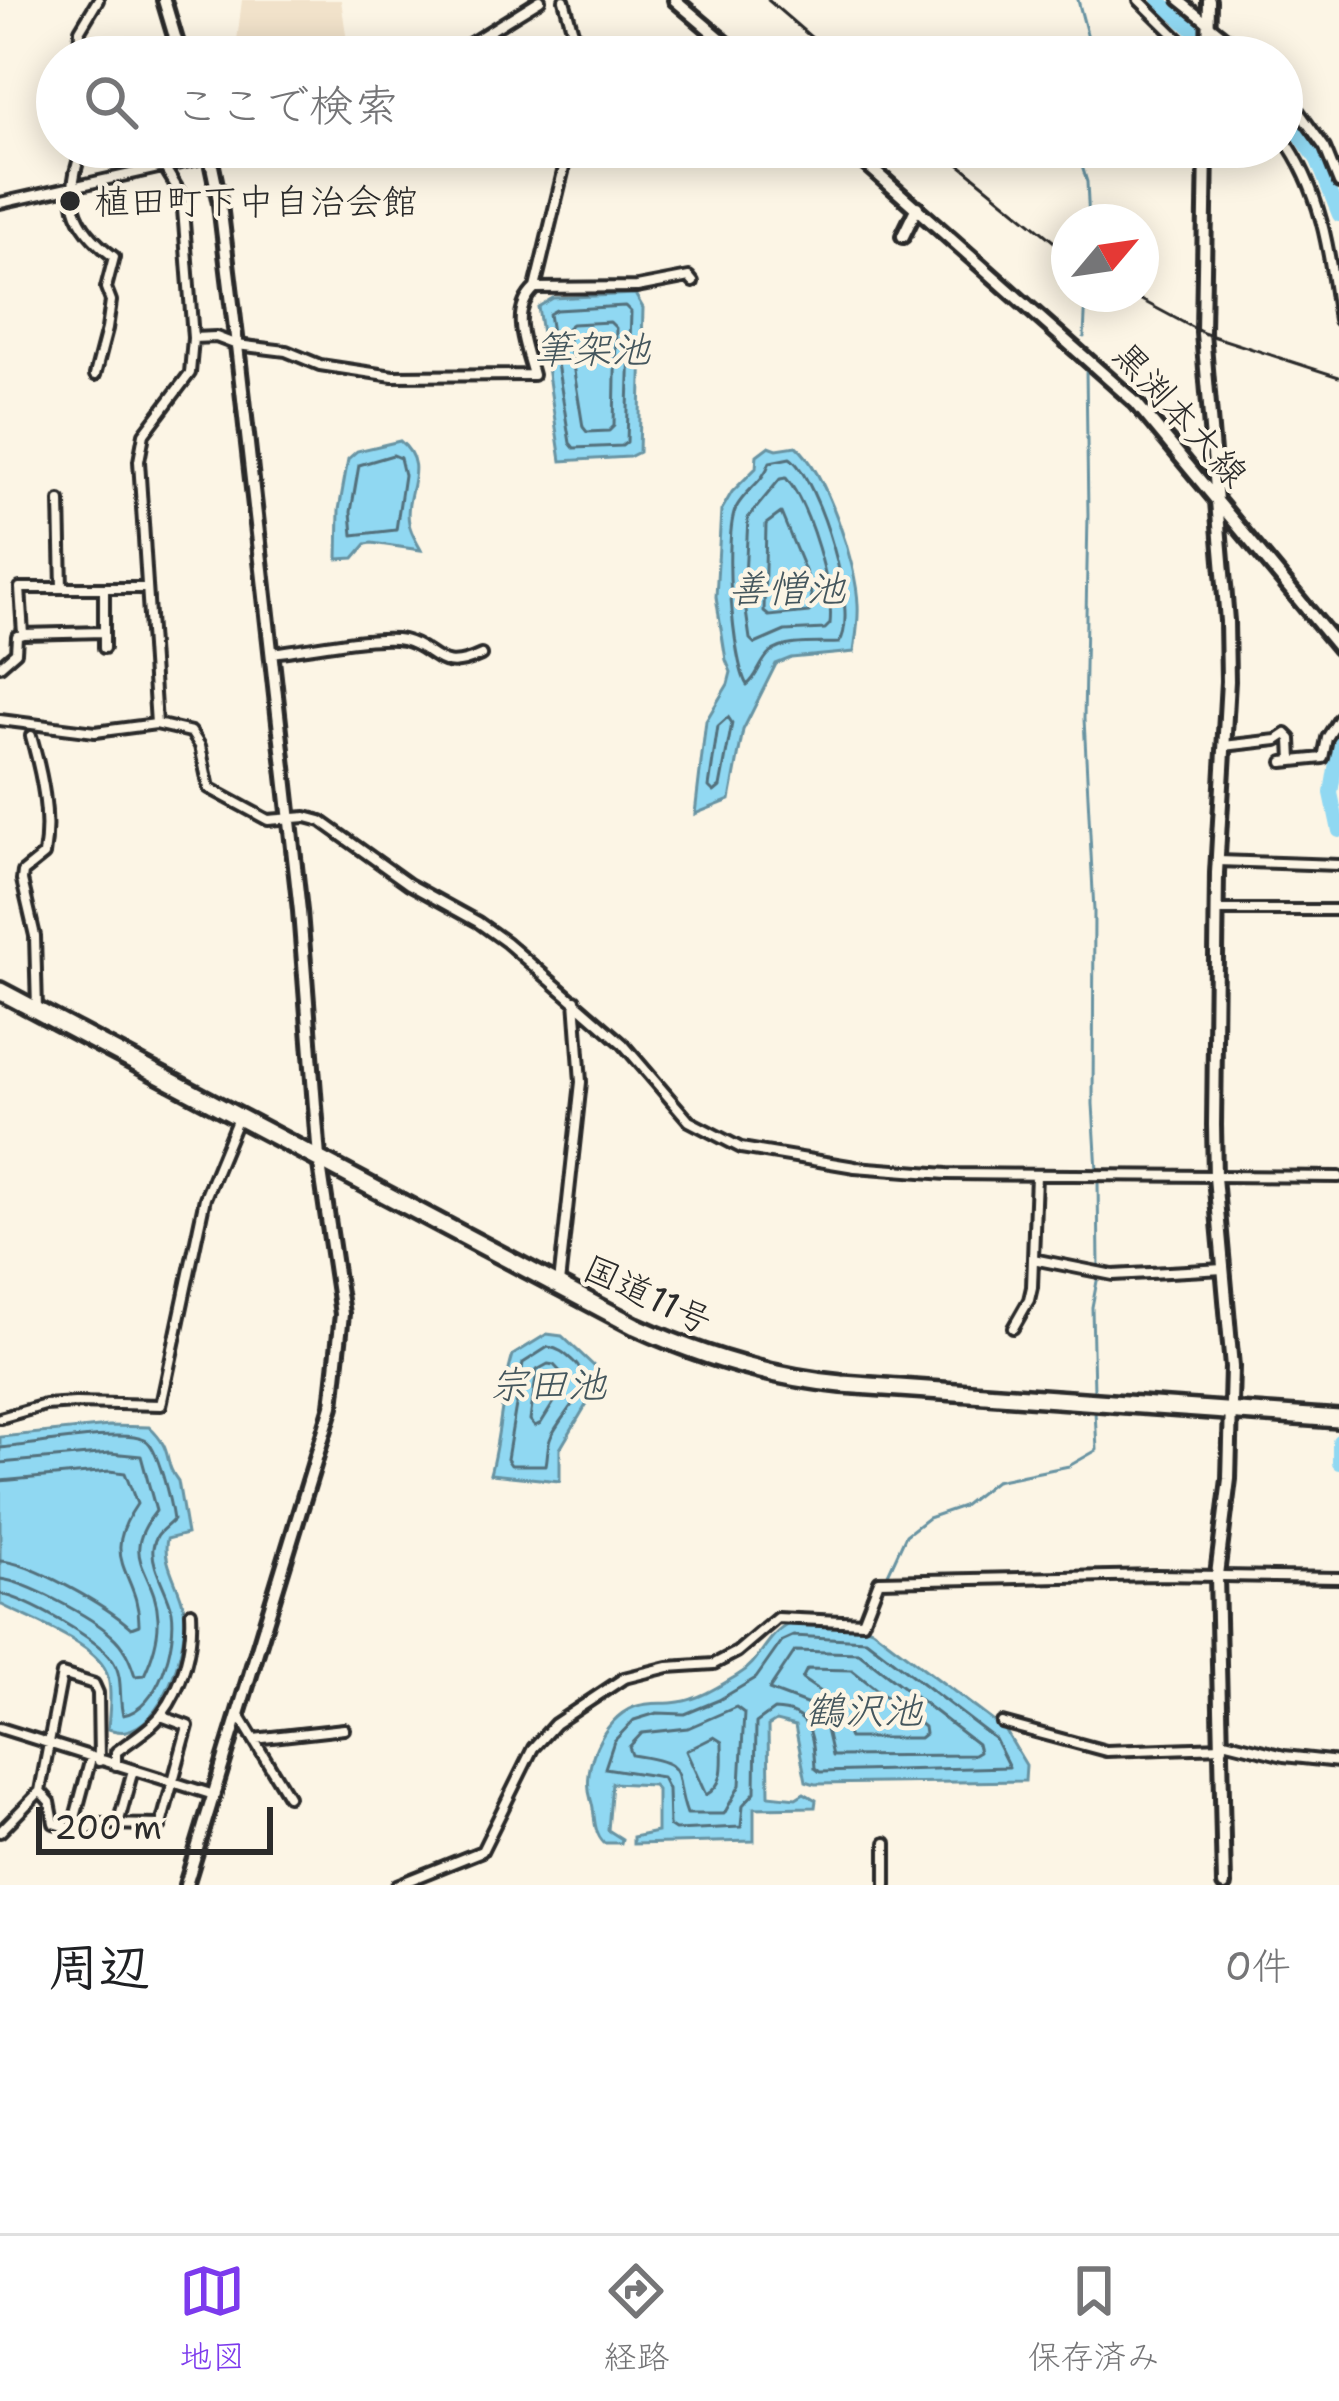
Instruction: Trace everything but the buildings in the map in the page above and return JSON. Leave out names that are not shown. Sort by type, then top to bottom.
[{"type":"highway","name":"国道11号","points":[[0,991],[663,1339],[727,1362],[783,1376],[863,1386],[1339,1419]]},
{"type":"street","points":[[80,36],[98,0]]},
{"type":"street","points":[[164,0],[174,36]]},
{"type":"street","points":[[482,36],[540,0]]},
{"type":"street","points":[[564,0],[574,36]]},
{"type":"street","points":[[675,0],[717,36]]},
{"type":"street","points":[[1139,0],[1176,36]]},
{"type":"street","points":[[1179,0],[1224,36]]},
{"type":"street","points":[[1208,36],[1209,0]]},
{"type":"street","points":[[1303,118],[1324,148],[1339,183]]},
{"type":"street","points":[[74,168],[70,189],[84,227],[114,257],[106,288],[111,301],[107,329],[95,375]]},
{"type":"street","points":[[0,203],[165,168],[182,196],[193,338],[188,379],[142,439],[139,461],[156,724]]},
{"type":"street","points":[[186,1885],[316,1462],[337,1381],[342,1314],[320,1158],[291,819],[212,168]]},
{"type":"street","points":[[193,338],[216,337],[237,345],[286,351],[320,365],[393,376],[532,375],[518,314],[523,299],[535,288],[564,168]]},
{"type":"street","name":"黒渕本大線","points":[[872,168],[1117,384],[1213,492],[1339,648]]},
{"type":"street","points":[[1206,168],[1203,333],[1227,621],[1216,910],[1215,1177],[1232,1367],[1229,1479],[1217,1575],[1224,1885]]},
{"type":"street","points":[[1302,168],[1323,222],[1339,320]]},
{"type":"street","points":[[903,236],[917,207]]},
{"type":"street","points":[[535,288],[637,287],[689,277],[693,282]]},
{"type":"street","points":[[60,501],[62,588]]},
{"type":"street","points":[[23,634],[20,588],[147,589]]},
{"type":"street","points":[[104,588],[104,648]]},
{"type":"street","points":[[0,666],[16,652],[17,636],[23,634],[104,632]]},
{"type":"street","points":[[271,653],[399,639],[446,662],[465,662],[481,655]]},
{"type":"street","points":[[1223,746],[1276,740],[1286,734],[1291,739],[1287,761],[1323,758],[1327,738],[1339,718]]},
{"type":"street","points":[[0,720],[95,732],[156,724],[191,732],[200,746],[209,788],[268,820],[321,820],[409,884],[488,928],[623,1044],[689,1121],[741,1148],[855,1167],[1036,1175],[1339,1177]]},
{"type":"street","points":[[31,736],[42,777],[46,833],[44,855],[23,872],[22,880],[34,936],[37,1010]]},
{"type":"street","points":[[1218,861],[1335,865]]},
{"type":"street","points":[[1216,910],[1339,910]]},
{"type":"street","points":[[559,1285],[581,1082],[574,999]]},
{"type":"street","points":[[0,1418],[45,1406],[161,1405],[205,1198],[239,1117]]},
{"type":"street","points":[[1013,1328],[1029,1300],[1036,1175]]},
{"type":"street","points":[[1033,1259],[1113,1275],[1224,1269]]},
{"type":"street","points":[[398,1885],[482,1851],[533,1748],[555,1724],[624,1678],[668,1667],[714,1664],[737,1652],[777,1618],[863,1622],[879,1581],[1217,1575],[1339,1578]]},
{"type":"street","points":[[116,1766],[116,1752],[161,1717],[185,1663],[190,1612]]},
{"type":"street","points":[[0,1832],[40,1791],[62,1675],[94,1684],[98,1693],[95,1760],[72,1829]]},
{"type":"street","points":[[239,1715],[288,1796]]},
{"type":"street","points":[[40,1791],[50,1802],[54,1823],[72,1829],[83,1832],[99,1824],[160,1825],[188,1726],[161,1717]]},
{"type":"street","points":[[1002,1723],[1106,1751],[1224,1744],[1339,1762]]},
{"type":"street","points":[[0,1728],[214,1795]]},
{"type":"street","points":[[254,1739],[344,1729]]},
{"type":"street","points":[[118,1824],[133,1770]]},
{"type":"street","points":[[886,1843],[886,1885]]},
{"type":"shaded area","points":[[242,0],[341,0],[346,36],[238,36]]},
{"type":"water","name":"筆架池","points":[[635,294],[643,308],[639,452],[629,457],[561,461],[538,307],[553,298]]},
{"type":"water","points":[[400,441],[414,460],[408,512],[421,550],[372,543],[354,558],[338,559],[339,510],[348,459],[357,451]]},
{"type":"water","name":"善憎池","points":[[769,446],[796,446],[829,497],[856,587],[854,652],[791,658],[776,664],[743,730],[730,800],[695,814],[706,721],[731,672],[716,597],[721,511],[756,468],[757,455]]},
{"type":"water","name":"宗田池","points":[[547,1334],[562,1336],[596,1368],[592,1395],[560,1449],[560,1481],[490,1474],[513,1355]]},
{"type":"water","points":[[109,1426],[149,1427],[157,1435],[178,1481],[187,1534],[167,1539],[166,1549],[185,1619],[176,1667],[151,1715],[122,1732],[108,1729],[109,1685],[99,1660],[74,1641],[0,1604],[0,1437]]},
{"type":"water","name":"鶴沢池","points":[[789,1624],[872,1629],[1005,1730],[1026,1765],[1025,1781],[815,1784],[806,1781],[795,1726],[776,1721],[768,1726],[769,1795],[796,1798],[804,1793],[816,1800],[815,1807],[754,1808],[754,1841],[633,1844],[633,1837],[657,1832],[657,1790],[653,1785],[612,1783],[608,1830],[622,1839],[621,1843],[604,1843],[596,1828],[589,1774],[597,1746],[612,1722],[634,1707],[687,1700],[717,1687],[746,1670]]},
{"type":"waterway","points":[[1078,0],[1087,36]]},
{"type":"waterway","points":[[1159,0],[1199,36]]},
{"type":"waterway","points":[[1303,140],[1317,160],[1339,215]]},
{"type":"waterway","points":[[1083,168],[1088,204]]},
{"type":"waterway","points":[[1084,337],[1085,312]]},
{"type":"waterway","points":[[1086,368],[1084,719],[1094,911],[1097,1171]]},
{"type":"waterway","points":[[1339,744],[1331,793],[1339,831]]},
{"type":"waterway","points":[[1098,1180],[1099,1268]]},
{"type":"waterway","points":[[1094,1393],[1092,1307],[1098,1276]]},
{"type":"waterway","points":[[887,1576],[906,1535],[928,1518],[963,1506],[995,1481],[1069,1466],[1097,1450],[1095,1411]]},
{"type":"waterway","points":[[1339,1441],[1339,1463]]},
{"type":"waterway","points":[[870,1616],[883,1585]]},
{"type":"railway","points":[[768,0],[810,36]]},
{"type":"railway","points":[[964,168],[1051,239]]},
{"type":"railway","points":[[1159,309],[1203,333],[1339,377]]},
{"type":"place","name":"植田町下中自治会館","points":[[70,201]]}]
